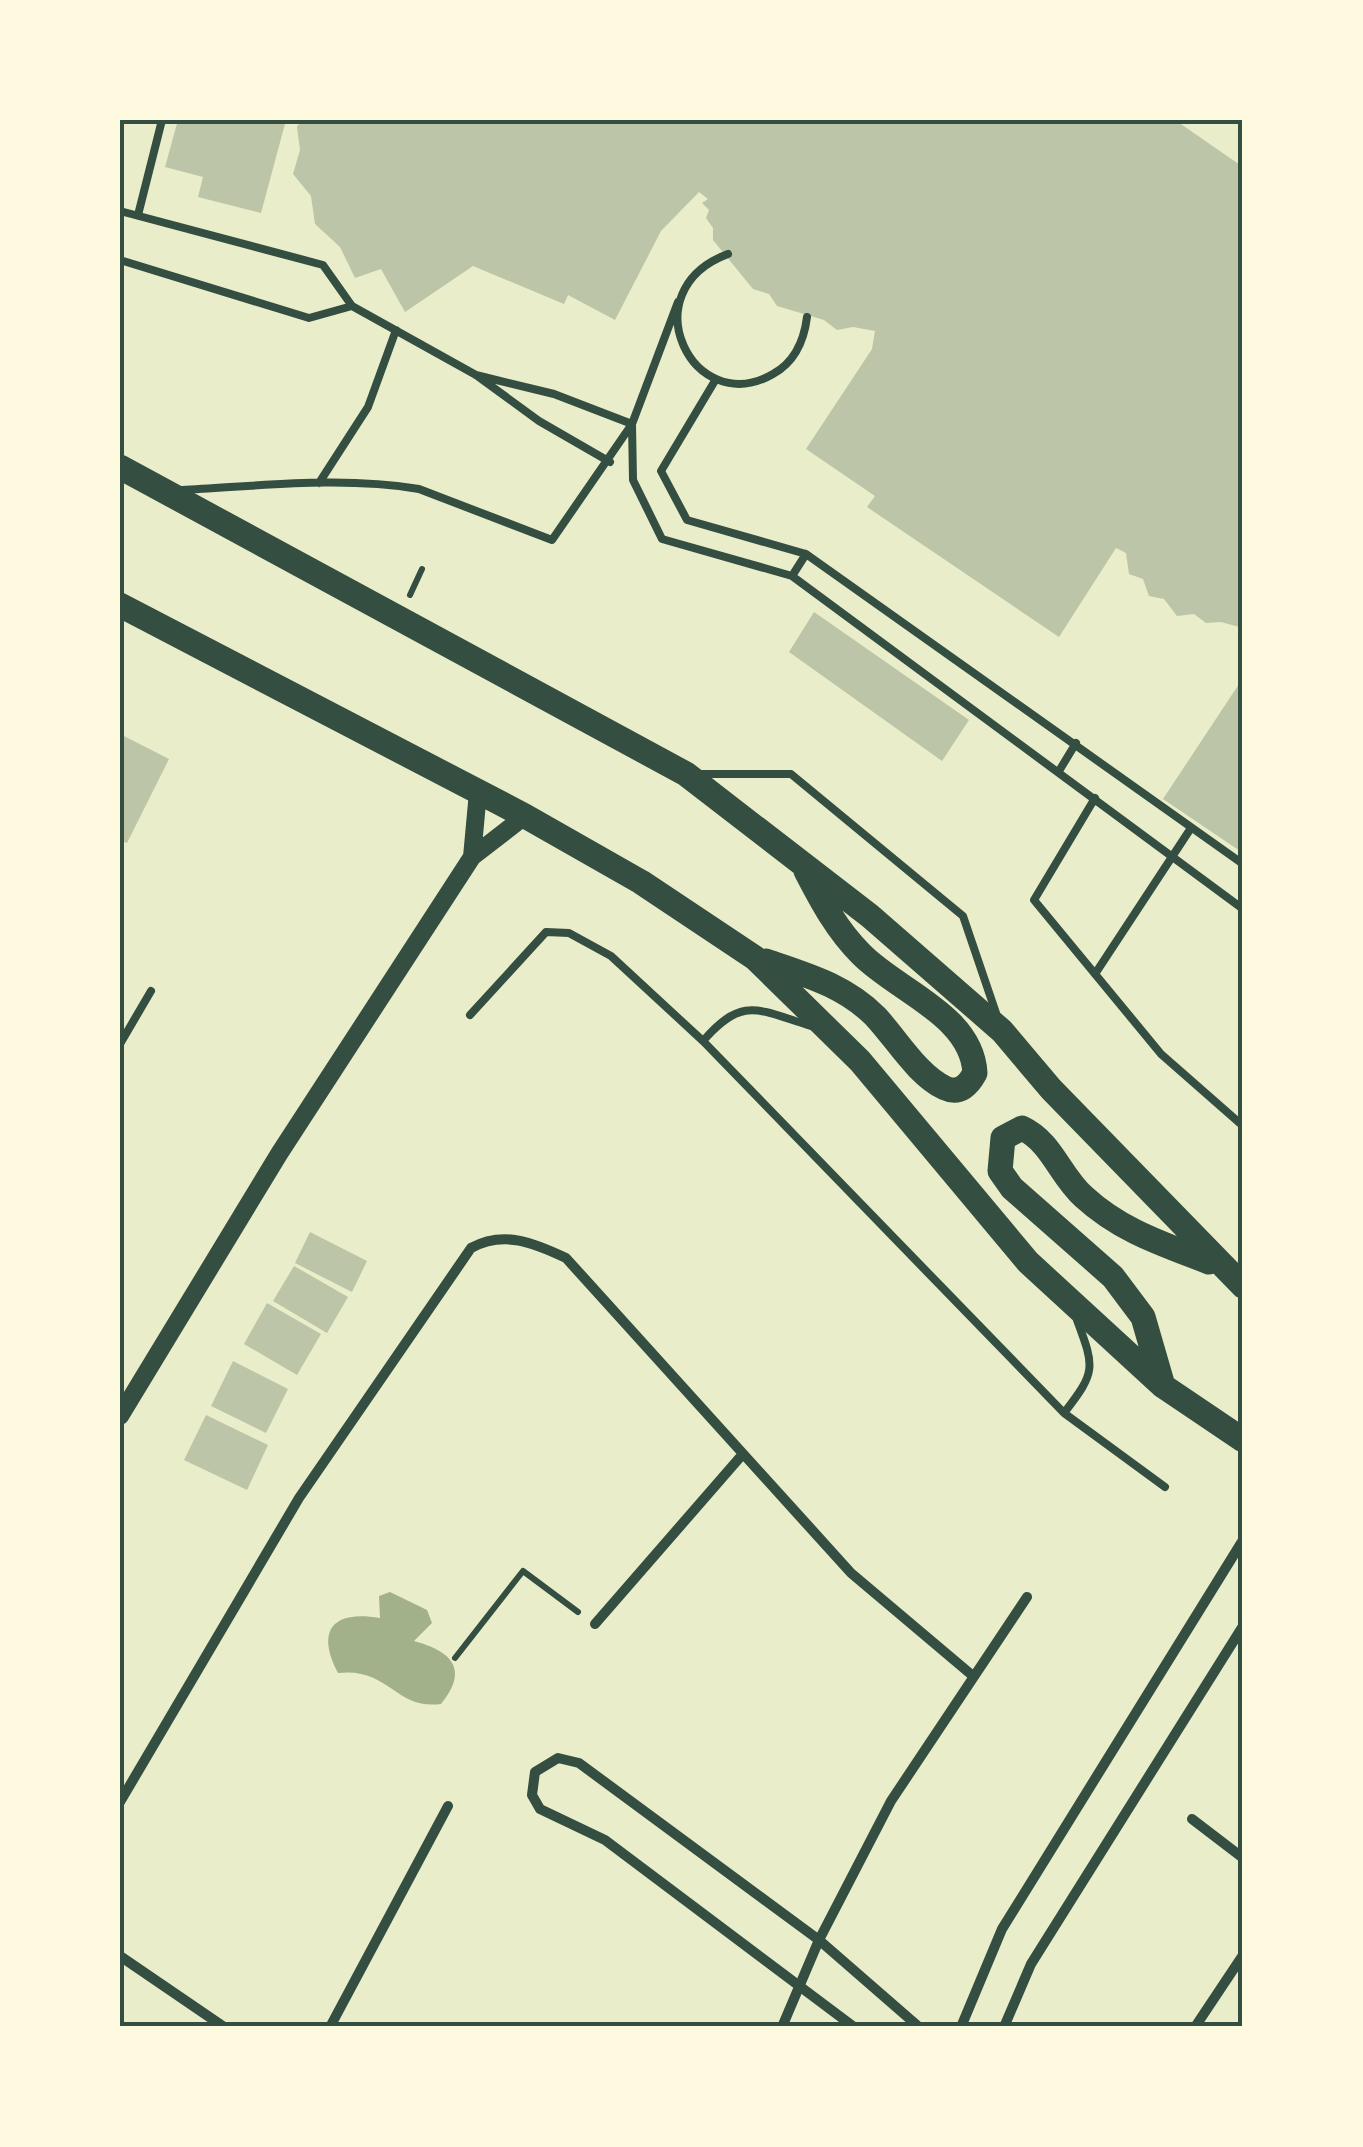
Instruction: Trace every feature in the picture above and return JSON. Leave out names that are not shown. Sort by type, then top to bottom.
[{"type":"main road","points":[[120,467],[686,774],[870,916],[1002,1031],[1219,1266],[1243,1286]]},
{"type":"main road","points":[[120,605],[525,816],[641,882],[756,958],[830,1031],[1028,1262],[1163,1386],[1243,1440]]},
{"type":"main road","points":[[756,958],[841,987],[872,1014],[929,1076],[946,1088],[957,1090],[969,1084],[976,1073],[968,1044],[949,1022],[864,958],[836,928],[801,862]]},
{"type":"main road","points":[[1163,1386],[1143,1317],[1113,1277],[1012,1188],[1000,1171],[1002,1138],[1022,1128],[1038,1136],[1080,1194],[1118,1226],[1219,1266]]},
{"type":"street","points":[[472,857],[478,792]]},
{"type":"street","points":[[120,1416],[279,1154],[472,857],[525,816]]},
{"type":"street","points":[[120,1802],[299,1498],[471,1248],[490,1238],[537,1244],[566,1258],[851,1573],[974,1676]]},
{"type":"street","points":[[595,1624],[742,1455]]},
{"type":"street","points":[[961,2027],[1002,1929],[1243,1540]]},
{"type":"street","points":[[782,2027],[819,1940],[891,1801],[1026,1596]]},
{"type":"street","points":[[1004,2027],[1031,1964],[1243,1626]]},
{"type":"street","points":[[854,2027],[605,1840],[540,1809],[532,1795],[536,1772],[558,1758],[580,1763],[819,1940],[919,2027]]},
{"type":"street","points":[[330,2027],[448,1806]]},
{"type":"street","points":[[1192,1819],[1243,1858]]},
{"type":"street","points":[[1196,2027],[1243,1955]]},
{"type":"street","points":[[120,1956],[224,2027]]},
{"type":"lane","points":[[138,215],[162,120]]},
{"type":"lane","points":[[120,210],[323,265],[352,306],[476,375],[538,421],[610,462]]},
{"type":"lane","points":[[162,492],[319,483],[419,490],[544,540],[558,536],[632,424],[678,302],[696,270],[728,254]]},
{"type":"lane","points":[[120,260],[309,318],[352,306]]},
{"type":"lane","points":[[678,302],[682,348],[696,366],[716,379],[752,383],[785,367],[804,336],[806,317]]},
{"type":"lane","points":[[319,483],[368,407],[396,330]]},
{"type":"lane","points":[[476,375],[554,394],[632,424]]},
{"type":"lane","points":[[716,379],[663,464],[662,476],[692,524],[806,554],[1243,864]]},
{"type":"lane","points":[[632,424],[633,480],[662,539],[792,576],[1243,909]]},
{"type":"lane","points":[[792,576],[806,554]]},
{"type":"lane","points":[[1059,770],[1076,743]]},
{"type":"lane","points":[[686,774],[791,774],[963,916],[1002,1031]]},
{"type":"lane","points":[[1094,798],[1034,896],[1160,1054],[1243,1126]]},
{"type":"lane","points":[[1095,974],[1191,828]]},
{"type":"lane","points":[[470,1015],[546,932],[559,930],[611,956],[703,1041],[1064,1413],[1165,1487]]},
{"type":"lane","points":[[120,1044],[152,990]]},
{"type":"lane","points":[[703,1041],[728,1013],[748,1010],[830,1031]]},
{"type":"lane","points":[[1064,1413],[1091,1378],[1092,1361],[1071,1304]]},
{"type":"path","points":[[455,1658],[523,1571],[595,1624]]},
{"type":"shaded area","points":[[390,1592],[427,1610],[432,1623],[414,1641],[438,1650],[452,1663],[454,1681],[441,1704],[413,1701],[369,1676],[338,1673],[331,1658],[328,1645],[333,1626],[351,1617],[380,1618],[379,1596]]},
{"type":"building","points":[[178,120],[286,120],[261,213],[198,197],[203,177],[165,167]]},
{"type":"building","points":[[301,120],[1175,120],[1243,167],[1243,628],[1206,623],[1194,614],[1177,616],[1164,599],[1149,596],[1143,579],[1129,574],[1126,553],[1116,548],[1059,637],[867,507],[875,496],[806,449],[872,349],[875,331],[853,327],[837,330],[824,320],[777,306],[769,294],[753,289],[713,240],[713,228],[706,218],[709,210],[702,203],[708,199],[699,192],[661,231],[615,320],[568,295],[564,304],[473,266],[405,312],[381,269],[355,278],[340,247],[315,224],[311,196],[293,174],[300,150],[297,127]]},
{"type":"building","points":[[814,612],[969,720],[942,761],[789,652]]},
{"type":"building","points":[[1243,678],[1243,853],[1163,799]]},
{"type":"building","points":[[120,734],[169,759],[127,843],[120,840]]},
{"type":"building","points":[[310,1232],[367,1261],[352,1292],[295,1263]]},
{"type":"building","points":[[294,1266],[348,1297],[327,1333],[273,1301]]},
{"type":"building","points":[[267,1303],[321,1334],[297,1375],[244,1344]]},
{"type":"building","points":[[233,1361],[288,1389],[266,1433],[211,1406]]},
{"type":"building","points":[[206,1415],[268,1445],[247,1490],[184,1460]]}]
